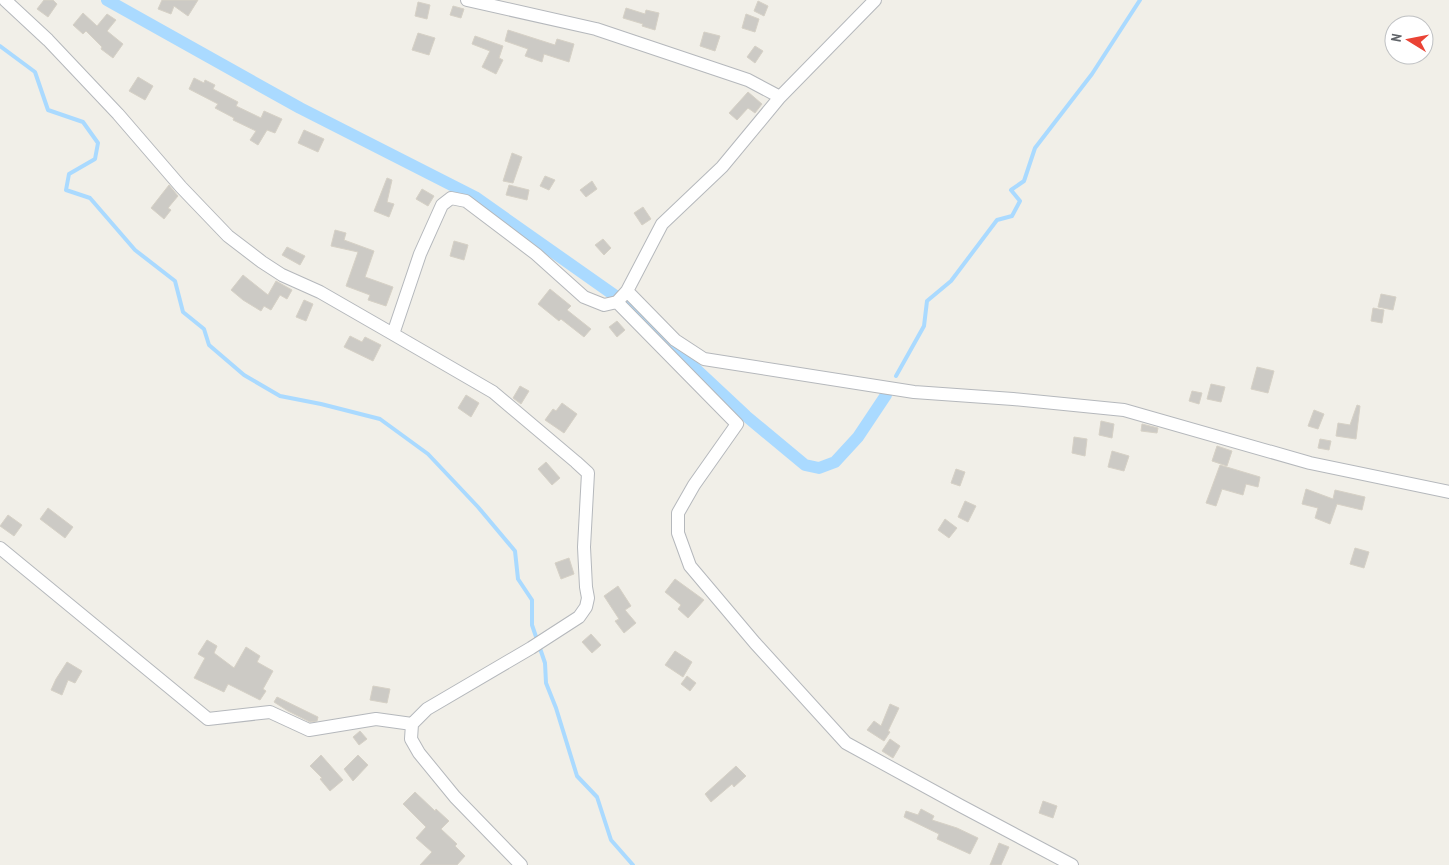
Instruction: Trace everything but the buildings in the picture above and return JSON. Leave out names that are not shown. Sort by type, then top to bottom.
[{"type":"street","points":[[5,0],[48,40],[118,114],[181,187],[228,236],[282,275],[320,292],[494,392],[588,474],[584,547],[588,598],[586,607],[579,617],[531,648],[427,709],[412,724],[411,739],[419,753],[455,797],[521,865]]},
{"type":"street","points":[[466,0],[596,29],[748,80],[780,97]]},
{"type":"street","points":[[393,334],[420,254],[442,205],[451,198],[466,202],[536,254],[584,297],[604,305],[617,302],[627,291],[662,224],[722,167],[780,97],[875,0]]},
{"type":"street","points":[[627,291],[675,340],[704,359],[914,392],[1013,398],[1124,410],[1310,463],[1449,492]]},
{"type":"street","points":[[617,302],[738,424],[694,485],[678,513],[678,533],[690,566],[755,643],[846,743],[1072,865]]},
{"type":"street","points":[[0,548],[208,720],[270,712],[309,730],[376,719],[412,724]]},
{"type":"waterway","points":[[107,0],[300,108],[475,197],[624,302],[746,416],[805,465],[819,468],[835,462],[858,437],[886,395]]},
{"type":"waterway","points":[[896,376],[924,326],[927,301],[951,281],[997,220],[1012,216],[1020,201],[1011,190],[1024,181],[1035,148],[1092,74],[1140,0]]},
{"type":"waterway","points":[[0,46],[35,72],[48,110],[83,122],[98,143],[95,159],[69,174],[66,190],[90,198],[135,250],[175,281],[183,312],[204,329],[209,345],[244,375],[280,396],[380,419],[428,454],[478,507],[515,551],[518,579],[532,600],[532,625],[545,663],[546,683],[556,708],[577,776],[597,797],[611,840],[633,865]]}]
